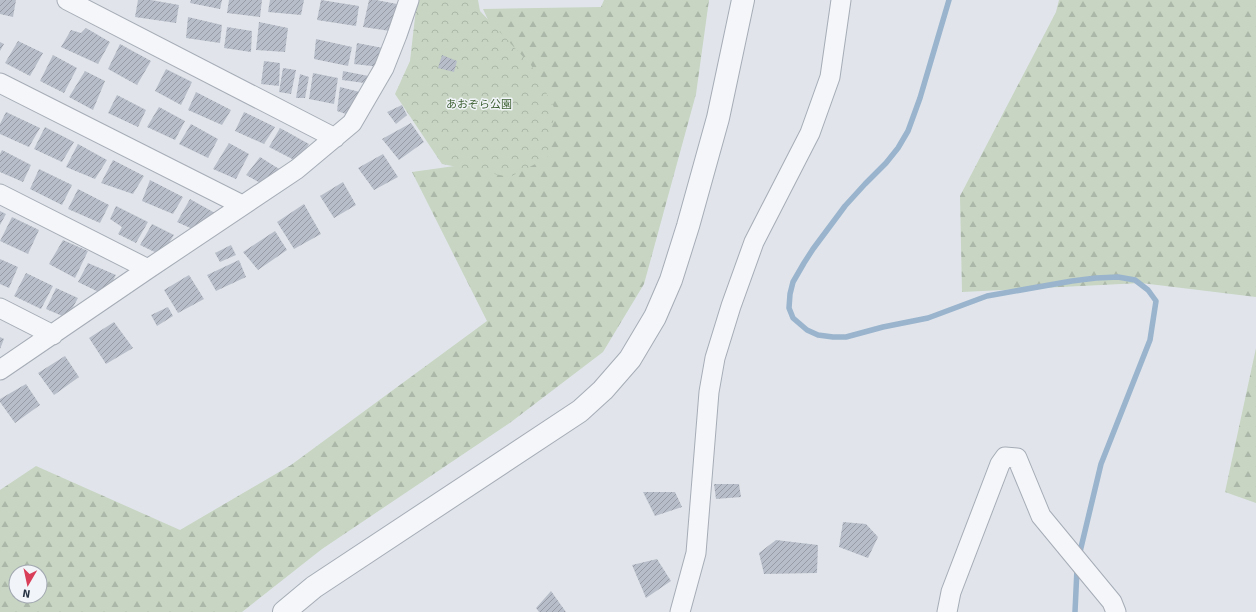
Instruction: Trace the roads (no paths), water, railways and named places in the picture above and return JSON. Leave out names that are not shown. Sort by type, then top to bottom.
[{"type":"street","points":[[67,0],[335,138]]},
{"type":"street","points":[[0,370],[297,169],[352,123],[384,68],[409,0]]},
{"type":"street","points":[[284,612],[314,587],[580,411],[603,390],[630,359],[655,317],[671,280],[688,226],[718,118],[743,0]]},
{"type":"street","points":[[680,612],[696,553],[709,392],[715,358],[731,306],[754,242],[810,133],[830,77],[841,0]]},
{"type":"street","points":[[0,83],[242,206]]},
{"type":"street","points":[[0,194],[148,269]]},
{"type":"street","points":[[0,308],[53,335]]},
{"type":"street","points":[[947,612],[951,592],[1000,464],[1005,457],[1017,458],[1041,516],[1112,602],[1116,612]]},
{"type":"waterway","points":[[949,0],[920,98],[908,131],[898,148],[886,163],[845,206],[813,249],[793,282],[789,308],[793,318],[807,330],[818,335],[846,337],[883,327],[928,318],[987,296],[1072,281],[1118,277],[1135,280],[1148,290],[1156,301],[1150,340],[1101,464],[1079,556]]},
{"type":"waterway","points":[[1075,612],[1077,569]]},
{"type":"park label","name":"あおぞら公園","points":[[479,104]]}]
